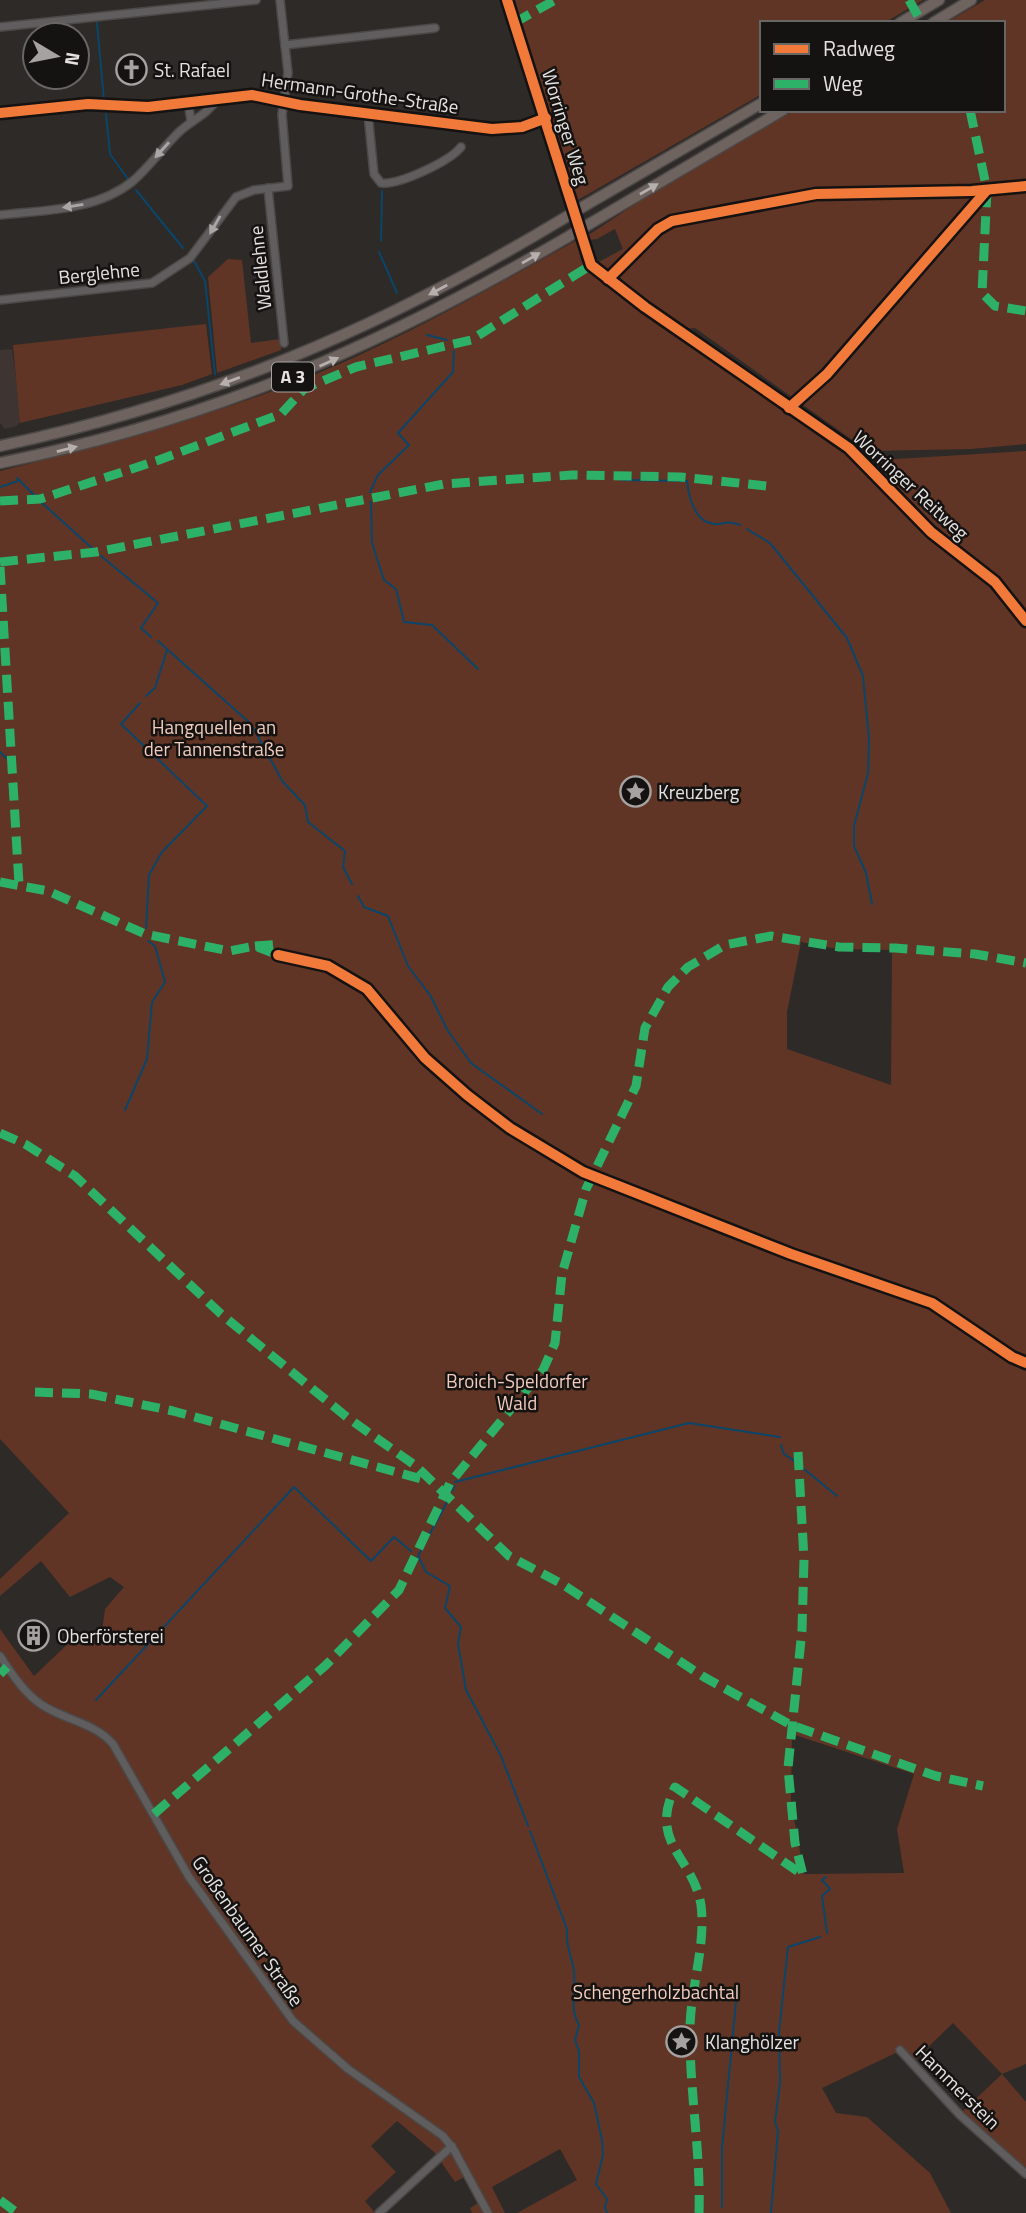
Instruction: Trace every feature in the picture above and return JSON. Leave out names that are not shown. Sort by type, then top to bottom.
[{"type":"highway","points":[[903,21],[939,0]]},
{"type":"highway","points":[[936,21],[971,0]]},
{"type":"highway","name":"A 3","points":[[0,446],[169,403],[292,359],[429,295],[760,104]]},
{"type":"highway","name":"A 3","points":[[0,463],[173,420],[295,376],[437,311],[780,112]]},
{"type":"street","points":[[0,27],[256,0]]},
{"type":"street","points":[[280,0],[288,82],[284,101]]},
{"type":"street","name":"Worringer Weg","points":[[507,0],[591,265]]},
{"type":"street","points":[[285,45],[435,29]]},
{"type":"street","name":"Hermann-Grothe-Straße","points":[[0,113],[88,104],[148,107],[252,95],[369,114],[505,129],[522,127],[546,118]]},
{"type":"street","points":[[0,215],[97,202],[131,183],[191,121],[213,107],[217,99]]},
{"type":"street","name":"Berglehne","points":[[0,300],[152,283],[190,258],[205,242],[225,208],[236,197],[268,188],[288,186],[283,134],[284,101]]},
{"type":"street","points":[[188,102],[191,121]]},
{"type":"street","points":[[369,114],[374,174],[381,183],[395,182],[453,157],[461,147]]},
{"type":"street","name":"Waldlehne","points":[[268,188],[284,344]]},
{"type":"street","name":"Worringer Reitweg","points":[[591,265],[645,307],[849,448],[931,532],[995,582],[1026,621]]},
{"type":"street","name":"Großenbaumer Straße","points":[[0,1656],[19,1684],[42,1704],[105,1735],[114,1744],[188,1877],[293,2021],[348,2069],[430,2125],[452,2146],[488,2213]]},
{"type":"street","name":"Hammerstein","points":[[900,2050],[960,2115],[1026,2174]]},
{"type":"street","points":[[379,2213],[452,2146]]},
{"type":"shaded area","points":[[12,349],[22,419],[17,426],[5,429],[0,423],[0,350]]},
{"type":"green space","points":[[512,0],[923,0],[887,21],[760,21],[760,95],[576,201]]},
{"type":"green space","points":[[985,0],[1026,0],[1026,444],[971,449],[868,451],[695,328],[684,329],[589,263],[595,264],[623,249],[615,229],[597,239],[589,240],[587,236],[649,195],[792,112],[1005,112],[1005,21],[949,21]]},
{"type":"green space","name":"Broich-Speldorfer Wald","points":[[577,240],[581,260],[588,269],[833,441],[873,474],[930,536],[991,583],[1026,627],[1026,2064],[1002,2074],[953,2023],[913,2062],[902,2050],[822,2088],[836,2113],[867,2117],[930,2173],[951,2213],[517,2213],[577,2180],[560,2149],[492,2187],[505,2213],[472,2213],[470,2208],[480,2202],[464,2177],[455,2182],[434,2152],[397,2121],[371,2146],[396,2172],[365,2201],[375,2213],[0,2213],[0,1629],[34,1676],[74,1638],[89,1646],[102,1631],[105,1609],[124,1587],[110,1577],[70,1597],[41,1561],[0,1596],[0,1579],[69,1513],[0,1439],[0,471],[186,420],[296,382],[404,334]],"holes":[[[801,942],[837,949],[892,950],[891,1085],[787,1049],[787,1012]],[[792,1734],[914,1774],[897,1829],[904,1873],[804,1874],[791,1801]]]},
{"type":"green space","points":[[228,259],[242,260],[251,343],[281,339],[281,350],[217,373],[208,277]]},
{"type":"green space","points":[[206,324],[212,374],[182,385],[20,423],[13,345]]},
{"type":"green space","points":[[1026,451],[1026,609],[990,572],[910,502],[879,460]]},
{"type":"green space","points":[[1002,2074],[1026,2102],[1026,2171],[962,2112]]},
{"type":"waterway","points":[[97,23],[104,100]]},
{"type":"waterway","points":[[106,114],[110,154],[128,179]]},
{"type":"waterway","points":[[136,190],[183,248]]},
{"type":"waterway","points":[[381,241],[382,191]]},
{"type":"waterway","points":[[379,252],[397,293]]},
{"type":"waterway","points":[[194,261],[205,281],[215,374]]},
{"type":"waterway","points":[[427,335],[447,340]]},
{"type":"waterway","points":[[370,492],[378,475],[409,445],[398,433],[453,372],[454,351]]},
{"type":"waterway","points":[[17,478],[35,496]]},
{"type":"waterway","points":[[622,480],[687,481],[695,509],[704,520],[710,523],[740,525]]},
{"type":"waterway","points":[[0,487],[18,481]]},
{"type":"waterway","points":[[41,502],[93,549]]},
{"type":"waterway","points":[[371,502],[372,543],[384,580],[396,589],[404,622],[432,625],[478,669]]},
{"type":"waterway","points":[[747,529],[770,543],[847,638],[863,676],[869,740],[868,773],[854,826],[854,846],[866,873],[872,904]]},
{"type":"waterway","points":[[101,556],[158,603],[141,628],[151,637]]},
{"type":"waterway","points":[[158,641],[251,724],[283,782],[305,805],[308,822],[345,851],[343,867],[352,884]]},
{"type":"waterway","points":[[146,696],[155,688],[167,650]]},
{"type":"waterway","points":[[140,703],[121,724],[207,806],[162,852],[149,875],[146,928]]},
{"type":"waterway","points":[[0,752],[6,758]]},
{"type":"waterway","points":[[358,896],[364,907],[388,916],[408,966],[430,995],[448,1031],[471,1063],[542,1114]]},
{"type":"waterway","points":[[125,1110],[147,1059],[152,1002],[165,982],[155,946],[148,941]]},
{"type":"waterway","points":[[455,1482],[689,1423],[780,1437]]},
{"type":"waterway","points":[[781,1445],[784,1454],[796,1462]]},
{"type":"waterway","points":[[804,1469],[837,1496]]},
{"type":"waterway","points":[[452,1491],[454,1486]]},
{"type":"waterway","points":[[96,1700],[294,1487],[371,1561],[394,1537],[411,1551]]},
{"type":"waterway","points":[[448,1500],[418,1556],[426,1572],[450,1586],[445,1608],[461,1627],[458,1644],[466,1690],[501,1756],[528,1826]]},
{"type":"waterway","points":[[530,1831],[567,1929],[574,1971],[574,2012],[579,2025],[575,2040],[579,2051],[579,2077],[594,2103],[602,2140],[603,2155],[596,2184],[607,2199],[607,2213]]},
{"type":"waterway","points":[[826,1877],[822,1880],[830,1889],[822,1896],[827,1933]]},
{"type":"waterway","points":[[771,2213],[778,2131],[775,2122],[780,2083],[779,2032],[788,1947],[820,1937]]},
{"type":"waterway","points":[[722,2207],[722,2148],[737,1992]]},
{"type":"marked path","points":[[514,23],[555,0]]},
{"type":"marked path","points":[[909,0],[921,21]]},
{"type":"marked path","points":[[970,112],[987,190],[982,293],[995,306],[1026,311]]},
{"type":"marked path","points":[[0,501],[40,499],[159,460],[281,414],[304,389],[356,367],[471,340],[591,265]]},
{"type":"marked path","points":[[0,562],[96,552],[444,484],[572,475],[680,477],[767,486]]},
{"type":"marked path","points":[[0,567],[19,884]]},
{"type":"marked path","points":[[0,882],[48,891],[145,934],[229,951],[255,946],[283,957]]},
{"type":"marked path","points":[[154,1814],[326,1665],[399,1590],[450,1483],[543,1370],[555,1343],[562,1274],[586,1189],[636,1086],[645,1028],[668,987],[688,967],[725,945],[771,936],[839,947],[975,954],[1026,963]]},
{"type":"marked path","points":[[255,946],[282,944]]},
{"type":"marked path","points":[[0,1133],[25,1144],[75,1176],[221,1314],[348,1418],[416,1466],[509,1556],[562,1584],[704,1677],[791,1725],[936,1776],[983,1786]]},
{"type":"marked path","points":[[35,1392],[91,1394],[173,1411],[425,1480]]},
{"type":"marked path","points":[[798,1452],[804,1559],[802,1630],[788,1768],[795,1843],[803,1875]]},
{"type":"marked path","points":[[0,1674],[7,1667]]},
{"type":"marked path","points":[[699,2213],[690,2027],[702,1920],[696,1888],[669,1836],[668,1806],[675,1787],[803,1875]]},
{"type":"marked path","points":[[0,2200],[17,2213]]},
{"type":"cycle path","points":[[507,0],[591,265],[645,307],[849,448],[931,532],[995,582],[1026,621]]},
{"type":"cycle path","points":[[0,113],[88,104],[148,107],[252,95],[300,105],[492,129],[522,127],[546,118]]},
{"type":"cycle path","points":[[608,279],[658,229],[672,221],[816,194],[972,191],[1026,186]]},
{"type":"cycle path","points":[[789,408],[827,374],[987,190]]},
{"type":"cycle path","points":[[278,955],[328,966],[367,989],[425,1058],[467,1095],[510,1128],[583,1172],[791,1254],[932,1303],[1012,1357],[1026,1363]]},
{"type":"place","name":"St. Rafael","points":[[131,70]]},
{"type":"place","name":"Kreuzberg","points":[[635,792]]},
{"type":"place","name":"Oberförsterei","points":[[34,1636]]},
{"type":"place","name":"Klanghölzer","points":[[682,2042]]},
{"type":"park label","name":"Hangquellen an der Tannenstraße","points":[[214,738]]},
{"type":"park label","name":"Schengerholzbachtal","points":[[656,1992]]}]
